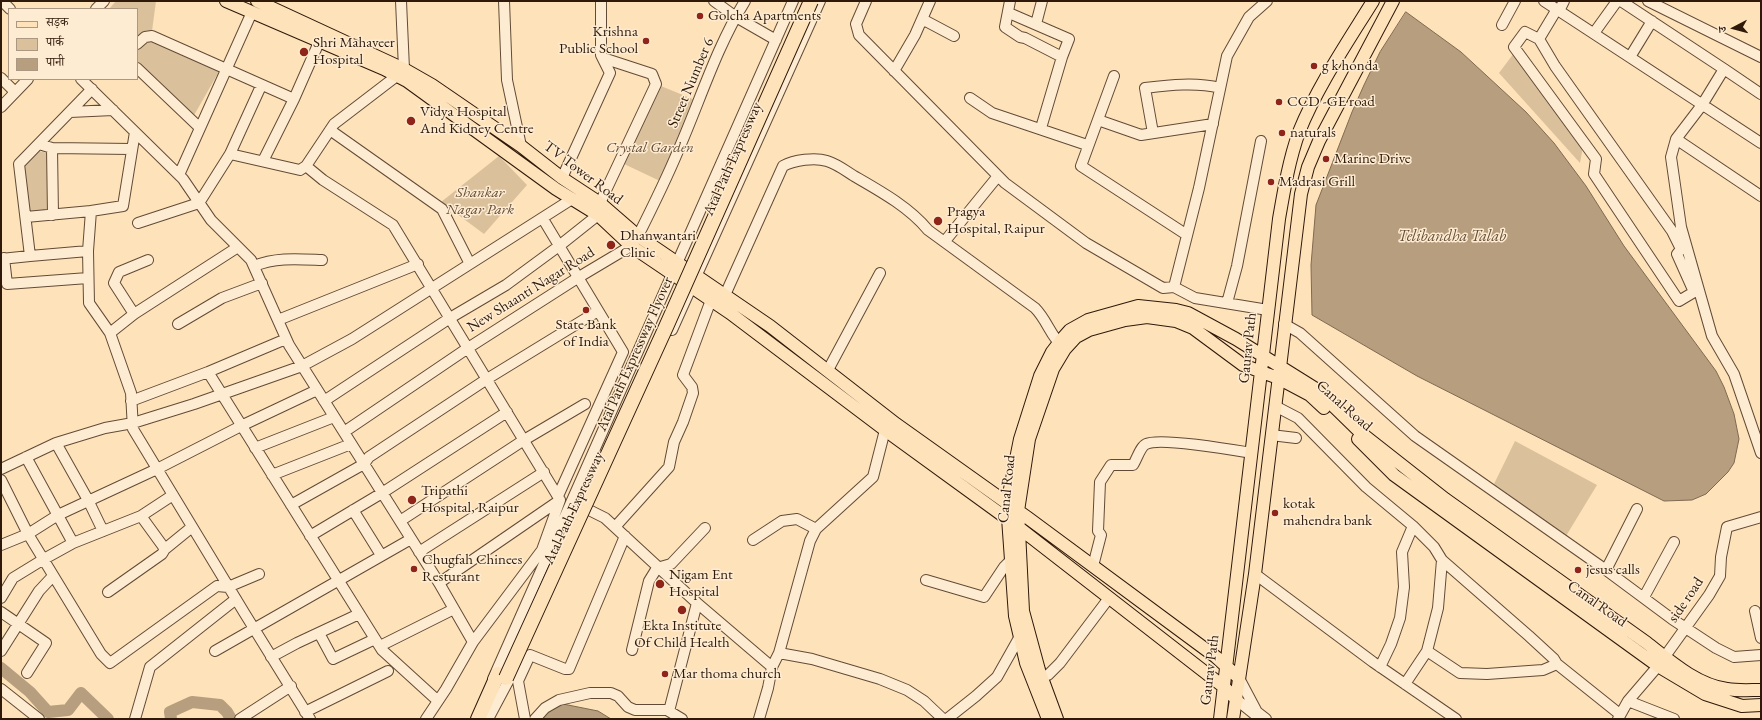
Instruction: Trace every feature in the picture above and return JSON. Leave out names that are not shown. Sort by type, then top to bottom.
[{"type":"highway","name":"Atal Path Expressway Flyover","points":[[488,719],[502,676],[802,1]]},
{"type":"highway","name":"Atal Path Expressway Flyover","points":[[478,719],[502,676],[666,327],[811,1]]},
{"type":"main road","name":"TV Tower Road","points":[[226,1],[255,6],[401,72],[572,199],[599,209]]},
{"type":"main road","name":"Gaurav Path","points":[[1220,719],[1279,219],[1286,174],[1300,132],[1321,87],[1373,1]]},
{"type":"main road","points":[[1233,719],[1255,574],[1284,324],[1301,194],[1308,167],[1319,141],[1393,1]]},
{"type":"main road","name":"TV Tower Road","points":[[255,6],[320,40],[432,85],[521,146],[562,178],[635,241],[694,282]]},
{"type":"main road","points":[[694,282],[725,295],[733,308],[884,430],[1013,524],[1224,687],[1237,700]]},
{"type":"main road","points":[[694,282],[711,300],[733,308],[828,370],[896,424],[1093,566],[1227,666],[1239,678]]},
{"type":"main road","points":[[1048,719],[1026,663],[1019,638],[1015,616],[1010,561],[1013,524],[1007,504],[1020,439],[1040,376],[1052,352],[1062,346],[1070,330],[1088,320],[1138,306],[1157,307],[1188,313],[1236,339],[1263,356],[1279,372]]},
{"type":"main road","name":"Canal Road","points":[[1057,719],[1039,670],[1023,611],[1013,524],[1018,511],[1029,439],[1062,346],[1089,330],[1125,320],[1147,317],[1176,321],[1193,328],[1243,365],[1262,372],[1279,372],[1316,389],[1361,434],[1704,694],[1742,706],[1761,705]]},
{"type":"main road","name":"Canal Road","points":[[1661,661],[1704,682],[1727,689],[1761,690]]},
{"type":"street","points":[[230,154],[300,170],[306,166],[334,124],[401,72],[401,1]]},
{"type":"street","points":[[504,1],[507,80],[521,146]]},
{"type":"street","points":[[562,178],[610,73],[601,55],[601,1]]},
{"type":"street","points":[[714,1],[736,17],[776,40]]},
{"type":"street","name":"Street Number 6","points":[[635,241],[678,151],[717,55],[745,1]]},
{"type":"street","name":"Atal Path Expressway","points":[[478,719],[501,658],[793,1]]},
{"type":"street","name":"Atal Path Expressway","points":[[488,719],[526,647],[694,282],[820,1]]},
{"type":"street","points":[[866,1],[856,24],[859,35],[1005,183],[1086,243],[1163,288],[1174,287],[1195,298],[1268,310]]},
{"type":"street","points":[[894,71],[915,35],[930,1]]},
{"type":"street","points":[[1010,1],[1005,27],[1020,37],[1025,38],[1062,57]]},
{"type":"street","points":[[1036,24],[1042,1]]},
{"type":"street","points":[[1174,287],[1227,56],[1250,17],[1267,1]]},
{"type":"street","points":[[1502,25],[1515,1]]},
{"type":"street","points":[[1544,1],[1761,143]]},
{"type":"street","points":[[1540,39],[1564,1]]},
{"type":"street","points":[[1594,33],[1617,1]]},
{"type":"street","points":[[1648,1],[1761,57]]},
{"type":"street","points":[[1626,2],[1761,94]]},
{"type":"street","points":[[179,175],[255,6]]},
{"type":"street","points":[[1008,13],[1069,39],[1062,57],[1041,128]]},
{"type":"street","points":[[922,19],[954,36]]},
{"type":"street","points":[[1630,57],[1652,21]]},
{"type":"street","points":[[1525,32],[1540,39],[1555,66],[1672,231],[1681,249],[1677,254],[1694,292],[1679,301],[1594,174],[1596,159],[1514,47],[1525,32]]},
{"type":"street","points":[[138,43],[145,37],[152,36],[261,86],[294,99]]},
{"type":"street","points":[[263,161],[294,99],[320,40]]},
{"type":"street","points":[[324,401],[450,318],[506,285],[559,246],[599,209],[656,84],[652,74],[602,58]]},
{"type":"street","points":[[1724,68],[1702,104],[1676,139],[1671,157],[1681,227],[1712,336],[1734,374],[1761,453]]},
{"type":"street","points":[[138,69],[200,128]]},
{"type":"street","points":[[1114,76],[1087,145],[1081,166],[1187,235]]},
{"type":"street","points":[[1,78],[15,92]]},
{"type":"street","points":[[1,107],[27,80]]},
{"type":"street","points":[[83,80],[179,175],[211,220],[251,260],[286,339],[420,552],[472,642]]},
{"type":"street","points":[[1153,133],[1145,88],[1174,84],[1208,85],[1220,88]]},
{"type":"street","points":[[138,223],[200,203],[230,154],[261,86]]},
{"type":"street","points":[[30,256],[19,164],[92,89]]},
{"type":"street","points":[[970,98],[992,113],[1029,126],[1041,128],[1087,145]]},
{"type":"street","points":[[70,112],[113,110]]},
{"type":"street","points":[[1098,120],[1140,135],[1212,124]]},
{"type":"street","points":[[330,130],[442,209],[470,264]]},
{"type":"street","points":[[26,217],[91,211],[123,206],[135,132]]},
{"type":"street","points":[[1676,139],[1761,196]]},
{"type":"street","points":[[1226,304],[1237,266],[1261,141]]},
{"type":"street","points":[[39,144],[52,148],[132,149]]},
{"type":"street","points":[[52,148],[53,215]]},
{"type":"street","points":[[725,295],[783,166],[790,163],[814,160],[827,161],[872,186],[918,218],[928,230],[946,241],[1035,308],[1062,346]]},
{"type":"street","points":[[306,166],[323,180],[393,225],[559,498]]},
{"type":"street","points":[[946,241],[998,176]]},
{"type":"street","points":[[1,469],[56,443],[105,428],[133,423],[222,395],[302,366],[352,339],[543,219],[572,199]]},
{"type":"street","points":[[91,211],[88,251],[89,303],[110,333],[131,393],[134,429],[228,587],[271,657],[291,686],[298,702],[308,716],[388,671]]},
{"type":"street","points":[[426,719],[472,642],[542,550],[559,498],[623,352],[543,219]]},
{"type":"street","name":"New Shaanti Nagar Road","points":[[344,432],[468,348],[635,241]]},
{"type":"street","points":[[110,333],[134,314],[238,247]]},
{"type":"street","points":[[88,251],[3,258],[7,284],[88,278]]},
{"type":"street","points":[[254,266],[267,261],[288,259],[322,260]]},
{"type":"street","points":[[134,314],[114,283],[119,272],[148,260]]},
{"type":"street","points":[[278,320],[418,264]]},
{"type":"street","points":[[828,370],[880,273]]},
{"type":"street","points":[[178,324],[222,298],[262,283]]},
{"type":"street","points":[[615,527],[669,467],[674,442],[693,393],[692,387],[684,375],[711,300]]},
{"type":"street","points":[[291,505],[364,464],[369,457],[487,379],[598,311]]},
{"type":"street","points":[[1284,324],[1300,333],[1415,436],[1644,597],[1672,619],[1716,648],[1734,657],[1761,654]]},
{"type":"street","points":[[132,401],[208,372],[286,339]]},
{"type":"street","points":[[208,372],[377,643],[438,701]]},
{"type":"street","points":[[1,545],[28,534],[58,515],[88,500],[157,469],[241,426],[317,390]]},
{"type":"street","points":[[400,521],[524,440],[585,404]]},
{"type":"street","points":[[1275,406],[1298,418],[1366,487],[1413,526],[1434,547],[1442,560],[1529,636],[1554,659],[1557,664],[1619,712],[1674,719]]},
{"type":"street","points":[[310,536],[382,493],[507,412]]},
{"type":"street","points":[[255,448],[334,417]]},
{"type":"street","points":[[759,719],[768,688],[772,667],[779,653],[810,541],[816,529],[873,477],[884,430]]},
{"type":"street","points":[[1271,435],[1296,438]]},
{"type":"street","points":[[1093,566],[1101,535],[1098,531],[1100,482],[1111,465],[1134,465],[1143,446],[1148,442],[1180,442],[1252,453]]},
{"type":"street","points":[[56,443],[88,500],[103,531]]},
{"type":"street","points":[[272,475],[351,444]]},
{"type":"street","points":[[26,457],[73,543]]},
{"type":"street","points":[[420,552],[544,472]]},
{"type":"street","points":[[1,480],[28,534],[101,654],[110,663],[218,586],[228,587],[259,574]]},
{"type":"street","points":[[1,598],[13,578],[44,559],[73,543],[141,516],[173,495]]},
{"type":"street","points":[[439,583],[559,498]]},
{"type":"street","points":[[1606,570],[1637,509]]},
{"type":"street","points":[[353,510],[381,555]]},
{"type":"street","points":[[589,510],[605,518],[697,604],[772,667]]},
{"type":"street","points":[[141,516],[165,549]]},
{"type":"street","name":"side road","points":[[1619,712],[1661,661],[1709,596],[1720,576],[1721,557],[1727,527],[1761,516]]},
{"type":"street","points":[[753,540],[782,521],[797,519],[816,529]]},
{"type":"street","points":[[1380,667],[1391,644],[1400,618],[1404,587],[1402,552],[1413,526]]},
{"type":"street","points":[[108,592],[162,554],[165,549],[192,527]]},
{"type":"street","points":[[632,650],[649,581],[658,567],[671,564],[705,528]]},
{"type":"street","points":[[525,719],[518,681],[530,655],[569,669],[625,536]]},
{"type":"street","points":[[215,651],[411,538]]},
{"type":"street","points":[[1644,597],[1674,542]]},
{"type":"street","points":[[1405,684],[1427,651],[1438,608],[1442,560]]},
{"type":"street","points":[[926,580],[984,597],[1004,567],[1010,561]]},
{"type":"street","points":[[1255,574],[1380,667],[1456,719]]},
{"type":"street","points":[[1,651],[39,591],[54,576]]},
{"type":"street","points":[[1048,675],[1060,663],[1109,598]]},
{"type":"street","points":[[135,719],[150,667],[236,599]]},
{"type":"street","points":[[669,711],[697,604]]},
{"type":"street","points":[[319,633],[333,659],[377,643],[454,609]]},
{"type":"street","points":[[1755,611],[1761,638]]},
{"type":"street","points":[[1,612],[46,643],[27,673]]},
{"type":"street","points":[[271,657],[359,614]]},
{"type":"street","points":[[947,719],[997,677],[1019,638]]},
{"type":"street","points":[[1427,651],[1460,673],[1487,674],[1543,670],[1557,664]]},
{"type":"street","points":[[779,653],[812,659],[880,678],[907,690],[924,701],[943,719]]},
{"type":"street","points":[[1239,678],[1257,712],[1266,719]]},
{"type":"street","points":[[240,719],[291,686]]},
{"type":"street","points":[[1,689],[39,719]]},
{"type":"street","points":[[535,719],[545,708],[559,700],[590,693],[611,693],[618,696],[628,707],[635,710],[669,711],[682,719]]},
{"type":"street","points":[[1237,700],[1261,719]]},
{"type":"green space","points":[[116,1],[156,1],[152,31],[221,68],[193,117],[138,68],[138,8],[110,8]]},
{"type":"green space","points":[[1514,53],[1584,141],[1580,163],[1499,73]]},
{"type":"green space","name":"Crystal Garden","points":[[656,84],[695,100],[660,181],[622,163]]},
{"type":"green space","points":[[34,150],[52,154],[57,214],[30,215],[22,169]]},
{"type":"green space","name":"Shankar Nagar Park","points":[[499,156],[527,185],[484,234],[441,202]]},
{"type":"green space","points":[[1515,441],[1597,485],[1566,536],[1494,484]]},
{"type":"water","name":"Telibandha Talab","points":[[1406,12],[1461,52],[1526,112],[1554,143],[1586,186],[1624,246],[1716,371],[1724,387],[1734,414],[1739,439],[1734,463],[1728,472],[1706,494],[1692,500],[1664,501],[1417,376],[1312,315],[1311,265],[1316,205],[1364,85],[1380,52]]},
{"type":"water","points":[[563,704],[598,711],[611,719],[541,719],[549,710]]},
{"type":"waterway","points":[[1,668],[30,692],[48,712],[68,710],[81,693],[108,719]]},
{"type":"waterway","points":[[171,719],[170,712],[192,702],[220,705],[231,719]]},
{"type":"place","name":"Golcha Apartments","points":[[700,16]]},
{"type":"place","name":"Krishna Public School","points":[[646,41]]},
{"type":"place","name":"Shri Mahaveer Hospital","points":[[304,52]]},
{"type":"place","name":"g k honda","points":[[1314,66]]},
{"type":"place","name":"CCD -GE road","points":[[1279,102]]},
{"type":"place","name":"Vidya Hospital And Kidney Centre","points":[[411,121]]},
{"type":"place","name":"naturals","points":[[1282,133]]},
{"type":"place","name":"Marine Drive","points":[[1326,159]]},
{"type":"place","name":"Madrasi Grill","points":[[1271,182]]},
{"type":"place","name":"Pragya Hospital, Raipur","points":[[938,221]]},
{"type":"place","name":"Dhanwantari Clinic","points":[[611,245]]},
{"type":"place","name":"State Bank of India","points":[[586,310]]},
{"type":"place","name":"Tripathi Hospital, Raipur","points":[[412,500]]},
{"type":"place","name":"kotak mahendra bank","points":[[1275,513]]},
{"type":"place","name":"Chugfah Chinees Resturant","points":[[414,569]]},
{"type":"place","name":"jesus calls","points":[[1578,570]]},
{"type":"place","name":"Nigam Ent Hospital","points":[[660,584]]},
{"type":"place","name":"Ekta Institute Of Child Health","points":[[682,610]]},
{"type":"place","name":"Mar thoma church","points":[[665,674]]}]
